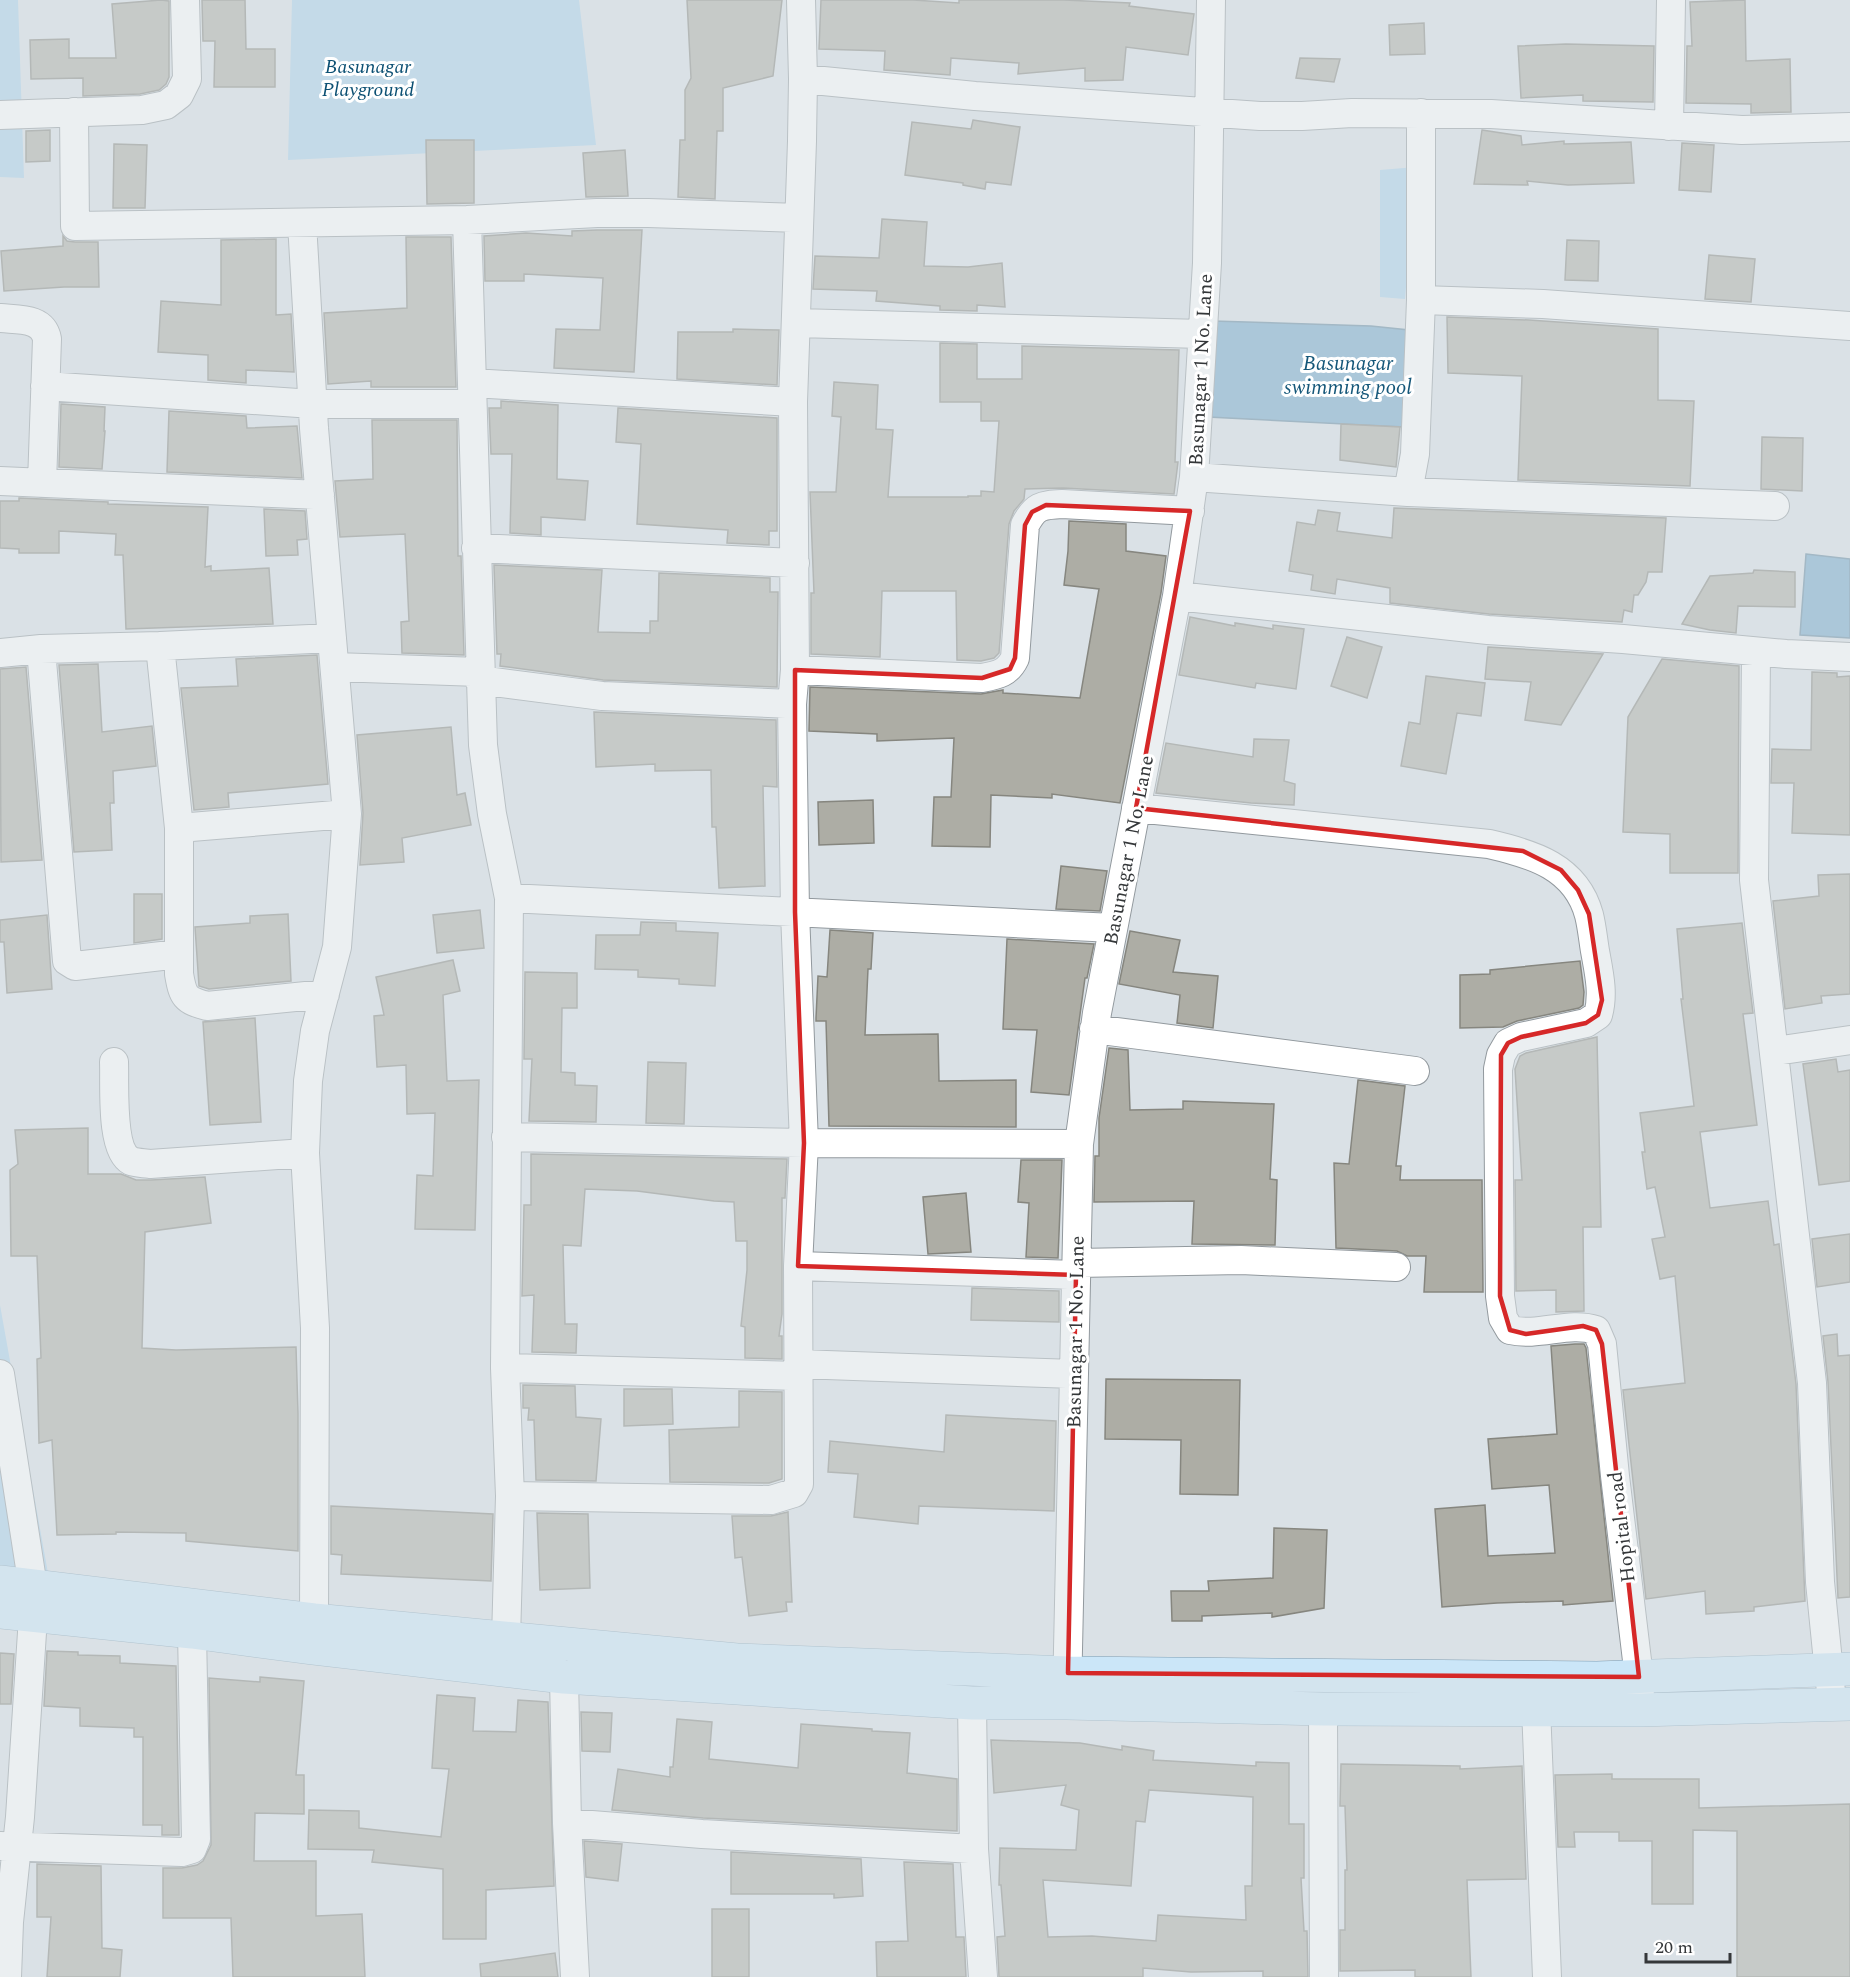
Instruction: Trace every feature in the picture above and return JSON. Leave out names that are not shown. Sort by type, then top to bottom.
[{"type":"main road","points":[[0,1582],[33,1602],[192,1632],[324,1650],[564,1677],[972,1702],[1068,1688],[1639,1677],[1839,1669]]},
{"type":"main road","points":[[0,1612],[33,1602],[314,1620],[737,1660],[1323,1709],[1640,1710],[1841,1705]]},
{"type":"street","points":[[0,115],[142,110],[165,105],[179,95],[187,79],[185,0]]},
{"type":"street","points":[[510,1496],[771,1500],[794,1493],[799,1484],[798,1266],[804,1143],[795,912],[792,704],[795,670],[793,402],[803,79],[801,0]]},
{"type":"street","name":"Basunagar 1 No. Lane","points":[[1068,1688],[1079,1144],[1094,1029],[1177,596],[1194,477],[1207,263],[1211,0]]},
{"type":"street","points":[[1669,126],[1671,0]]},
{"type":"street","points":[[803,79],[1008,98],[1260,116],[1352,113],[1491,114],[1742,130],[1850,127]]},
{"type":"street","points":[[74,112],[75,226],[467,220],[628,213],[799,218]]},
{"type":"street","points":[[1408,492],[1415,454],[1421,300],[1421,113]]},
{"type":"street","points":[[467,220],[479,676],[483,745],[509,898],[505,1368],[510,1496],[506,1639]]},
{"type":"street","points":[[302,223],[313,404],[347,814],[337,947],[315,1031],[308,1081],[305,1153],[315,1328],[314,1620]]},
{"type":"street","points":[[1421,300],[1543,304],[1850,326]]},
{"type":"street","points":[[0,318],[39,324],[46,332],[42,483]]},
{"type":"street","points":[[797,324],[1202,334]]},
{"type":"street","points":[[45,386],[313,404],[472,394],[793,402]]},
{"type":"street","points":[[1194,477],[1408,492],[1774,506]]},
{"type":"street","points":[[0,481],[320,495]]},
{"type":"street","points":[[795,670],[982,678],[999,675],[1010,669],[1015,658],[1025,525],[1032,512],[1046,505],[1062,504],[1190,511]]},
{"type":"street","points":[[476,548],[795,563]]},
{"type":"street","points":[[1177,596],[1488,630],[1756,652],[1850,657]]},
{"type":"street","points":[[0,653],[41,649],[332,638]]},
{"type":"street","points":[[160,646],[179,828],[179,974],[182,991],[189,1001],[207,1006],[325,994]]},
{"type":"street","points":[[41,649],[67,962],[75,966],[179,954]]},
{"type":"street","points":[[1756,652],[1754,879],[1812,1383],[1820,1582],[1839,1669],[1841,1705]]},
{"type":"street","points":[[334,667],[479,676],[602,696],[792,704]]},
{"type":"street","name":"Hopital road","points":[[1136,808],[1490,844],[1523,851],[1544,860],[1561,870],[1578,890],[1589,914],[1602,1000],[1598,1016],[1586,1023],[1521,1037],[1508,1043],[1501,1055],[1498,1069],[1500,1296],[1503,1318],[1510,1330],[1526,1334],[1583,1326],[1596,1330],[1602,1344],[1639,1677],[1640,1710]]},
{"type":"street","points":[[179,828],[347,814]]},
{"type":"street","points":[[509,898],[1113,928]]},
{"type":"street","points":[[1094,1029],[1415,1071]]},
{"type":"street","points":[[1775,1051],[1850,1040]]},
{"type":"street","points":[[114,1062],[117,1137],[122,1151],[130,1160],[150,1164],[305,1153]]},
{"type":"street","points":[[506,1137],[804,1143],[1079,1144]]},
{"type":"street","points":[[798,1266],[1076,1269],[1241,1260],[1396,1267]]},
{"type":"street","points":[[505,1368],[1074,1374]]},
{"type":"street","points":[[0,1374],[33,1602],[8,1846],[7,1977]]},
{"type":"street","points":[[8,1846],[182,1852],[192,1850],[196,1839],[192,1632]]},
{"type":"street","points":[[564,1677],[567,1823],[575,1977]]},
{"type":"street","points":[[972,1702],[975,1849],[983,1977]]},
{"type":"street","points":[[1536,1708],[1547,1977]]},
{"type":"street","points":[[1323,1709],[1324,1977]]},
{"type":"street","points":[[567,1823],[702,1834],[975,1849]]},
{"type":"highlighted area","points":[[1046,505],[1190,511],[1136,808],[1523,851],[1561,870],[1578,890],[1589,914],[1602,1000],[1598,1015],[1586,1023],[1521,1037],[1508,1043],[1501,1055],[1500,1296],[1510,1330],[1526,1334],[1583,1326],[1596,1330],[1602,1344],[1639,1677],[1068,1673],[1076,1275],[798,1266],[804,1143],[795,912],[795,670],[982,678],[1010,669],[1015,658],[1025,525],[1032,512]]},
{"type":"green space","points":[[0,0],[18,0],[24,178],[0,177]]},
{"type":"green space","name":"Basunagar Playground","points":[[292,0],[579,0],[596,145],[288,160]]},
{"type":"green space","points":[[1416,167],[1405,299],[1380,297],[1380,170]]},
{"type":"green space","points":[[0,1305],[51,1590],[0,1580]]},
{"type":"water","name":"Basunagar swimming pool","points":[[1213,321],[1371,326],[1409,330],[1404,427],[1208,417]]},
{"type":"water","points":[[1806,554],[1850,559],[1850,638],[1800,635]]},
{"type":"building","points":[[202,0],[245,0],[246,49],[275,49],[275,87],[214,87],[215,41],[203,41]]},
{"type":"building","points":[[687,0],[782,0],[773,76],[723,88],[723,131],[717,131],[715,199],[678,197],[680,140],[685,140],[685,90],[691,78]]},
{"type":"building","points":[[821,0],[913,0],[959,3],[959,0],[1064,0],[1130,3],[1129,6],[1194,14],[1188,55],[1126,47],[1123,80],[1085,81],[1085,68],[1018,74],[1019,63],[951,58],[950,75],[884,70],[885,51],[819,49]]},
{"type":"building","points":[[1745,0],[1746,61],[1790,59],[1791,112],[1751,113],[1751,104],[1686,103],[1687,46],[1692,46],[1690,2]]},
{"type":"building","points":[[169,1],[169,77],[166,84],[159,90],[140,94],[83,96],[83,78],[31,79],[30,40],[69,39],[69,58],[116,58],[112,4]]},
{"type":"building","points":[[1424,23],[1425,54],[1390,55],[1389,25]]},
{"type":"building","points":[[1566,44],[1654,46],[1653,102],[1583,101],[1583,95],[1521,98],[1518,46]]},
{"type":"building","points":[[1300,58],[1340,59],[1334,82],[1296,78]]},
{"type":"building","points":[[973,120],[1020,127],[1011,185],[986,182],[985,189],[963,185],[963,183],[905,175],[912,122],[971,129]]},
{"type":"building","points":[[50,130],[50,161],[26,162],[26,131]]},
{"type":"building","points":[[1482,130],[1521,136],[1522,145],[1564,141],[1564,144],[1631,142],[1634,183],[1568,185],[1527,181],[1528,185],[1474,184]]},
{"type":"building","points":[[426,140],[474,140],[474,203],[427,204]]},
{"type":"building","points":[[1682,143],[1714,145],[1711,192],[1679,190]]},
{"type":"building","points":[[114,144],[147,145],[145,208],[113,208]]},
{"type":"building","points":[[625,150],[628,196],[586,197],[583,153]]},
{"type":"building","points":[[882,219],[927,222],[924,266],[968,267],[1002,263],[1005,307],[977,305],[977,311],[940,310],[940,306],[876,301],[877,291],[813,289],[815,256],[879,258]]},
{"type":"building","points":[[642,230],[634,372],[554,368],[556,329],[600,330],[603,278],[524,274],[524,281],[485,281],[484,236],[526,233],[572,236],[572,231]]},
{"type":"building","points":[[63,236],[67,241],[98,242],[99,287],[4,291],[1,251],[63,246]]},
{"type":"building","points":[[406,237],[451,237],[456,387],[371,387],[371,381],[328,384],[324,313],[407,308]]},
{"type":"building","points":[[276,239],[276,315],[291,314],[294,372],[246,370],[246,383],[208,380],[208,355],[158,352],[161,301],[221,305],[221,240]]},
{"type":"building","points":[[1567,240],[1599,241],[1598,281],[1565,280]]},
{"type":"building","points":[[1709,255],[1755,259],[1751,302],[1705,299]]},
{"type":"building","points":[[1447,317],[1658,329],[1658,400],[1694,401],[1690,486],[1518,480],[1522,376],[1448,373]]},
{"type":"building","points":[[733,329],[779,330],[777,385],[677,379],[678,332],[733,332]]},
{"type":"building","points":[[940,343],[977,344],[977,379],[1022,379],[1022,346],[1179,350],[1175,462],[1178,462],[1174,494],[1063,488],[1025,489],[1024,499],[1014,511],[1009,524],[999,653],[994,658],[981,661],[957,660],[956,591],[882,591],[880,657],[811,654],[811,593],[814,593],[810,492],[836,492],[841,417],[832,416],[834,382],[878,385],[876,429],[893,430],[888,497],[968,497],[981,496],[981,491],[994,492],[999,421],[981,421],[981,402],[940,402]]},
{"type":"building","points":[[501,401],[558,405],[557,479],[588,481],[585,520],[541,517],[541,535],[510,533],[512,454],[491,454],[489,408],[501,408]]},
{"type":"building","points":[[61,404],[105,407],[102,469],[59,467]]},
{"type":"building","points":[[618,408],[777,418],[777,531],[769,531],[769,545],[727,543],[728,530],[637,524],[641,444],[616,442]]},
{"type":"building","points":[[169,411],[246,416],[247,428],[297,426],[302,478],[167,472]]},
{"type":"building","points":[[372,420],[457,420],[458,556],[461,556],[464,655],[402,653],[401,622],[409,621],[405,534],[340,537],[335,481],[373,479]]},
{"type":"building","points":[[1341,424],[1400,427],[1396,467],[1340,460]]},
{"type":"building","points":[[1762,437],[1803,438],[1802,491],[1761,489]]},
{"type":"building","points":[[19,498],[208,507],[205,567],[211,566],[211,571],[269,568],[273,624],[126,629],[123,555],[115,555],[116,534],[59,531],[59,553],[19,553],[19,549],[0,548],[0,501],[19,501]]},
{"type":"building","points":[[1394,508],[1666,518],[1662,572],[1648,572],[1646,582],[1638,595],[1634,595],[1632,612],[1624,610],[1622,622],[1489,614],[1390,603],[1390,588],[1337,579],[1335,594],[1311,590],[1313,575],[1289,571],[1297,522],[1315,525],[1318,510],[1340,513],[1337,531],[1392,538]]},
{"type":"building","points":[[264,509],[305,511],[307,539],[297,540],[298,555],[266,556]]},
{"type":"building","points":[[1069,521],[1126,524],[1126,551],[1166,556],[1161,593],[1120,803],[1052,794],[1052,798],[991,795],[990,847],[932,846],[934,797],[951,797],[954,738],[877,741],[877,734],[809,731],[810,687],[981,694],[1003,690],[1003,693],[1080,698],[1099,589],[1064,585]]},
{"type":"building","points":[[494,565],[602,570],[598,632],[650,633],[650,621],[658,621],[659,573],[770,578],[770,592],[778,592],[777,687],[603,680],[500,666],[501,654],[497,654]]},
{"type":"building","points":[[1754,570],[1795,572],[1795,607],[1738,606],[1736,633],[1682,624],[1710,576],[1753,573]]},
{"type":"building","points":[[1190,617],[1235,626],[1235,623],[1273,629],[1273,625],[1304,629],[1296,689],[1256,683],[1255,688],[1179,675]]},
{"type":"building","points":[[1347,637],[1382,647],[1367,698],[1331,686]]},
{"type":"building","points":[[1488,647],[1603,654],[1561,725],[1525,720],[1531,682],[1485,679]]},
{"type":"building","points":[[317,655],[328,784],[228,793],[229,807],[194,810],[181,688],[238,686],[236,659]]},
{"type":"building","points":[[1662,659],[1739,666],[1738,873],[1670,873],[1670,834],[1623,832],[1628,717]]},
{"type":"building","points":[[98,664],[102,732],[152,726],[156,766],[113,771],[114,803],[110,803],[112,850],[74,852],[59,665]]},
{"type":"building","points":[[26,667],[42,860],[1,862],[0,669]]},
{"type":"building","points":[[1812,672],[1837,673],[1837,677],[1850,676],[1850,835],[1792,833],[1794,783],[1771,783],[1772,749],[1811,750]]},
{"type":"building","points":[[1426,676],[1485,683],[1481,716],[1457,713],[1446,774],[1401,766],[1409,722],[1420,724]]},
{"type":"building","points":[[594,712],[776,720],[777,787],[763,786],[765,886],[719,888],[716,827],[712,827],[711,770],[655,771],[655,764],[596,767]]},
{"type":"building","points":[[451,727],[457,795],[465,793],[471,825],[402,838],[404,862],[360,865],[363,813],[357,735]]},
{"type":"building","points":[[1254,739],[1289,740],[1284,781],[1295,784],[1294,805],[1156,793],[1166,743],[1253,757]]},
{"type":"building","points":[[873,800],[874,843],[819,845],[818,802]]},
{"type":"building","points":[[1061,866],[1107,871],[1100,911],[1056,909]]},
{"type":"building","points":[[1850,874],[1850,994],[1821,996],[1822,1003],[1785,1009],[1773,901],[1819,896],[1818,875]]},
{"type":"building","points":[[134,894],[162,894],[162,939],[134,943]]},
{"type":"building","points":[[480,910],[484,948],[437,953],[433,915]]},
{"type":"building","points":[[288,914],[291,981],[209,989],[199,986],[195,927],[250,923],[250,916]]},
{"type":"building","points":[[47,915],[52,989],[7,993],[4,942],[0,942],[0,920]]},
{"type":"building","points":[[641,922],[676,923],[676,931],[718,933],[715,986],[679,984],[679,979],[638,977],[638,970],[595,969],[596,935],[640,935]]},
{"type":"building","points":[[1742,923],[1753,1013],[1743,1014],[1757,1125],[1700,1132],[1710,1208],[1768,1201],[1774,1245],[1779,1244],[1796,1384],[1805,1601],[1754,1607],[1754,1611],[1706,1614],[1705,1591],[1646,1599],[1623,1390],[1685,1383],[1675,1276],[1660,1279],[1652,1239],[1665,1237],[1655,1187],[1647,1189],[1640,1113],[1694,1106],[1681,999],[1683,999],[1677,929]]},
{"type":"building","points":[[830,930],[873,933],[871,969],[868,969],[865,1035],[938,1034],[939,1081],[1016,1080],[1016,1127],[829,1126],[826,1021],[816,1021],[816,1018],[818,976],[827,977]]},
{"type":"building","points":[[1130,931],[1180,940],[1173,972],[1218,976],[1213,1028],[1177,1023],[1180,995],[1119,984]]},
{"type":"building","points":[[1007,939],[1094,944],[1087,978],[1085,978],[1069,1095],[1031,1092],[1037,1030],[1003,1029]]},
{"type":"building","points":[[453,960],[460,991],[443,995],[447,1081],[479,1080],[475,1230],[415,1229],[417,1175],[433,1176],[435,1113],[407,1114],[406,1065],[377,1067],[374,1016],[384,1015],[376,977]]},
{"type":"building","points":[[1580,961],[1584,992],[1583,1005],[1579,1008],[1517,1021],[1503,1027],[1460,1028],[1460,975],[1490,974],[1490,970]]},
{"type":"building","points":[[525,972],[577,973],[577,1008],[562,1008],[561,1072],[575,1073],[575,1085],[597,1086],[596,1122],[529,1121],[532,1059],[524,1059]]},
{"type":"building","points":[[255,1018],[261,1122],[210,1125],[203,1022]]},
{"type":"building","points":[[1597,1037],[1601,1227],[1583,1227],[1584,1311],[1556,1312],[1556,1290],[1516,1291],[1515,1180],[1522,1180],[1515,1069],[1520,1056],[1526,1053]]},
{"type":"building","points":[[1109,1048],[1128,1050],[1130,1110],[1183,1109],[1183,1101],[1274,1104],[1270,1179],[1277,1180],[1275,1245],[1192,1244],[1194,1201],[1094,1202],[1095,1156],[1099,1156],[1099,1118]]},
{"type":"building","points":[[1836,1059],[1838,1072],[1850,1070],[1850,1181],[1819,1185],[1803,1064]]},
{"type":"building","points":[[648,1062],[686,1063],[684,1124],[646,1123]]},
{"type":"building","points":[[1358,1080],[1405,1086],[1396,1166],[1401,1166],[1400,1180],[1482,1180],[1483,1292],[1424,1292],[1426,1256],[1407,1256],[1397,1251],[1336,1248],[1334,1163],[1349,1164]]},
{"type":"building","points":[[88,1128],[88,1174],[121,1174],[136,1180],[205,1177],[211,1223],[145,1232],[142,1348],[176,1350],[296,1347],[298,1551],[186,1541],[186,1533],[116,1532],[116,1534],[57,1535],[52,1440],[39,1443],[37,1359],[41,1358],[37,1256],[11,1256],[10,1170],[18,1164],[15,1130]]},
{"type":"building","points":[[531,1154],[787,1159],[785,1198],[782,1198],[782,1314],[779,1336],[782,1336],[782,1359],[745,1358],[745,1327],[741,1326],[747,1270],[747,1241],[736,1241],[734,1202],[637,1191],[585,1189],[581,1246],[563,1245],[565,1324],[577,1324],[576,1353],[532,1352],[534,1295],[522,1296],[524,1205],[531,1205]]},
{"type":"building","points":[[1021,1160],[1062,1160],[1058,1258],[1026,1257],[1029,1203],[1018,1202]]},
{"type":"building","points":[[966,1193],[971,1252],[928,1254],[923,1197]]},
{"type":"building","points":[[1850,1234],[1850,1282],[1817,1287],[1812,1239]]},
{"type":"building","points":[[972,1288],[1059,1291],[1059,1322],[971,1320]]},
{"type":"building","points":[[1837,1334],[1838,1356],[1850,1355],[1850,1597],[1838,1598],[1828,1382],[1823,1336]]},
{"type":"building","points":[[1584,1344],[1586,1348],[1613,1601],[1563,1605],[1563,1601],[1442,1607],[1435,1509],[1485,1505],[1488,1556],[1555,1553],[1549,1485],[1492,1489],[1488,1439],[1557,1434],[1551,1346]]},
{"type":"building","points":[[1106,1379],[1240,1380],[1238,1495],[1180,1494],[1181,1440],[1105,1439]]},
{"type":"building","points":[[523,1385],[575,1386],[576,1417],[601,1419],[596,1481],[536,1480],[534,1420],[528,1420],[529,1408],[523,1408]]},
{"type":"building","points":[[624,1389],[672,1389],[673,1424],[624,1426]]},
{"type":"building","points":[[739,1391],[782,1392],[782,1479],[769,1483],[670,1482],[669,1430],[739,1427]]},
{"type":"building","points":[[946,1415],[1056,1421],[1054,1511],[919,1506],[918,1524],[854,1517],[858,1474],[828,1472],[830,1441],[944,1452]]},
{"type":"building","points":[[331,1506],[493,1514],[491,1581],[341,1574],[342,1555],[331,1554]]},
{"type":"building","points":[[788,1512],[792,1602],[786,1602],[787,1611],[749,1616],[742,1557],[735,1558],[732,1516],[771,1516]]},
{"type":"building","points":[[537,1513],[588,1514],[590,1588],[540,1590]]},
{"type":"building","points":[[1274,1528],[1327,1530],[1324,1608],[1272,1617],[1272,1613],[1202,1616],[1202,1621],[1172,1621],[1171,1591],[1209,1591],[1208,1581],[1273,1578]]},
{"type":"building","points":[[47,1651],[78,1652],[78,1655],[120,1656],[120,1663],[176,1666],[179,1835],[162,1835],[162,1825],[143,1825],[143,1737],[134,1737],[134,1728],[80,1726],[80,1708],[44,1706]]},
{"type":"building","points":[[0,1653],[14,1654],[11,1704],[0,1704]]},
{"type":"building","points":[[260,1677],[304,1681],[296,1775],[304,1775],[304,1814],[255,1813],[254,1861],[316,1861],[316,1916],[362,1914],[365,1977],[233,1977],[231,1918],[163,1918],[163,1868],[197,1865],[203,1861],[211,1845],[209,1678],[260,1682]]},
{"type":"building","points":[[437,1695],[475,1698],[473,1731],[516,1732],[518,1700],[548,1702],[554,1886],[486,1890],[486,1939],[443,1939],[443,1869],[372,1862],[374,1850],[308,1849],[309,1810],[359,1811],[359,1828],[441,1837],[449,1769],[432,1768]]},
{"type":"building","points":[[581,1712],[612,1713],[610,1752],[582,1751]]},
{"type":"building","points":[[677,1719],[712,1722],[709,1759],[798,1768],[801,1724],[910,1733],[907,1773],[957,1779],[957,1831],[703,1818],[612,1810],[618,1769],[670,1777]]},
{"type":"building","points":[[991,1740],[1080,1743],[1122,1750],[1122,1746],[1154,1751],[1153,1760],[1256,1766],[1256,1762],[1289,1763],[1289,1824],[1304,1824],[1304,1878],[1301,1878],[1304,1931],[1307,1931],[1308,1977],[1263,1977],[1263,1971],[1191,1972],[1143,1968],[1143,1977],[999,1977],[997,1937],[1005,1936],[1001,1885],[999,1885],[1000,1848],[1076,1850],[1079,1810],[1061,1805],[1066,1785],[994,1793]],"holes":[[[1149,1790],[1253,1797],[1252,1886],[1245,1886],[1246,1920],[1158,1915],[1156,1941],[1092,1936],[1048,1937],[1043,1880],[1131,1886],[1136,1821],[1145,1822]]]},
{"type":"building","points":[[1341,1764],[1460,1766],[1460,1769],[1522,1766],[1526,1879],[1467,1880],[1471,1977],[1415,1977],[1415,1970],[1340,1971],[1340,1930],[1345,1930],[1345,1870],[1347,1870],[1345,1806],[1340,1806]]},
{"type":"building","points":[[1612,1774],[1612,1779],[1699,1779],[1699,1808],[1850,1804],[1850,1977],[1737,1977],[1737,1831],[1693,1830],[1693,1904],[1652,1904],[1652,1841],[1619,1841],[1619,1832],[1574,1832],[1575,1847],[1558,1847],[1555,1775]]},
{"type":"building","points":[[584,1841],[622,1844],[618,1881],[586,1877]]},
{"type":"building","points":[[731,1852],[861,1859],[863,1896],[834,1898],[834,1894],[731,1894]]},
{"type":"building","points":[[904,1862],[953,1864],[956,1937],[964,1937],[966,1977],[877,1977],[876,1942],[908,1941]]},
{"type":"building","points":[[37,1864],[101,1866],[102,1948],[122,1950],[120,1977],[47,1977],[51,1917],[37,1917]]},
{"type":"building","points":[[712,1909],[749,1909],[749,1977],[712,1977]]},
{"type":"building","points":[[555,1953],[558,1977],[481,1977],[480,1964]]}]
